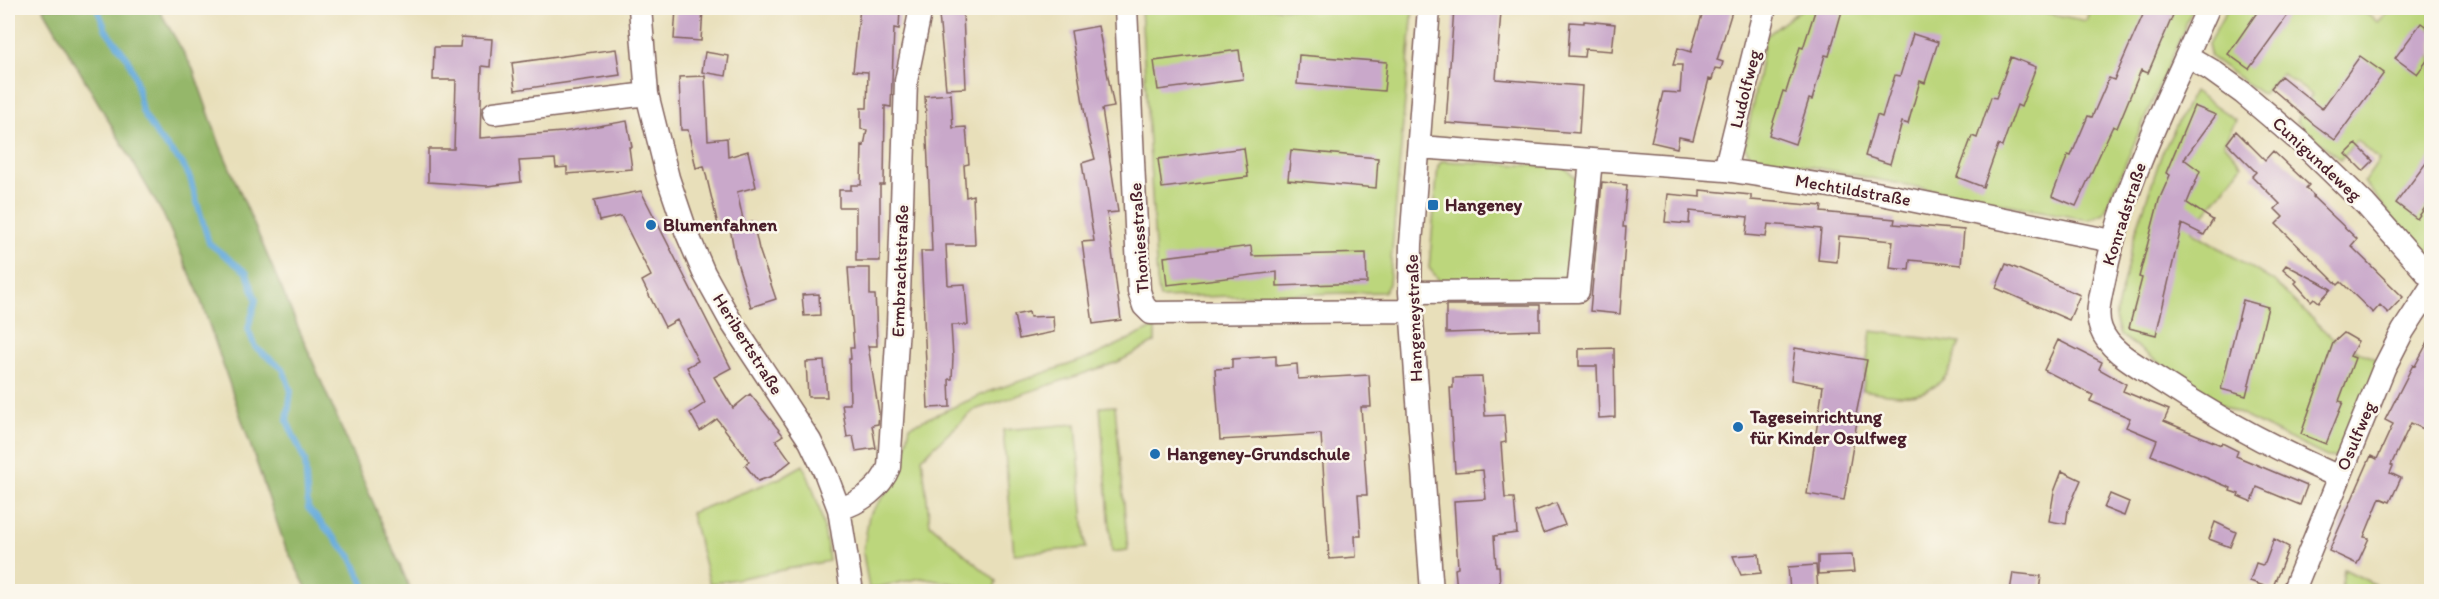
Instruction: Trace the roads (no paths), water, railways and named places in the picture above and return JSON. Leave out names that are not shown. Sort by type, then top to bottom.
[{"type":"street","name":"Heribertstraße","points":[[640,8],[647,94],[668,178],[686,231],[704,273],[764,373],[810,441],[840,509],[852,591]]},
{"type":"street","name":"Ermbrachtstraße","points":[[840,509],[857,504],[885,478],[889,467],[898,326],[906,81],[921,8]]},
{"type":"street","name":"Thoniesstraße","points":[[1126,8],[1139,291],[1144,306],[1151,313],[1410,301]]},
{"type":"street","name":"Hangeneystraße","points":[[1429,8],[1410,301],[1432,591]]},
{"type":"street","name":"Ludolfweg","points":[[1725,170],[1765,8]]},
{"type":"street","name":"Konradstraße","points":[[2208,8],[2139,165],[2112,241],[2101,293],[2099,317],[2101,330],[2116,349],[2205,410],[2288,455],[2339,477]]},
{"type":"street","name":"Cunigundeweg","points":[[2187,56],[2235,87],[2303,144],[2358,198],[2432,279]]},
{"type":"street","points":[[494,113],[647,94]]},
{"type":"street","name":"Mechtildstraße","points":[[1419,147],[1725,170],[1876,193],[2112,241]]},
{"type":"street","points":[[1410,301],[1578,291],[1591,160]]},
{"type":"street","name":"Osulfweg","points":[[2293,591],[2393,350],[2432,286]]},
{"type":"waterway","points":[[97,8],[106,30],[128,59],[135,76],[142,111],[158,137],[182,163],[190,178],[209,243],[247,273],[256,300],[248,329],[255,347],[283,369],[291,391],[287,421],[305,461],[308,508],[352,558],[367,592]]},
{"type":"place","name":"Hangeney","points":[[1433,205]]},
{"type":"place","name":"Blumenfahnen","points":[[651,225]]},
{"type":"place","name":"Tageseinrichtung für Kinder Osulfweg","points":[[1738,427]]},
{"type":"place","name":"Hangeney-Grundschule","points":[[1155,454]]}]
